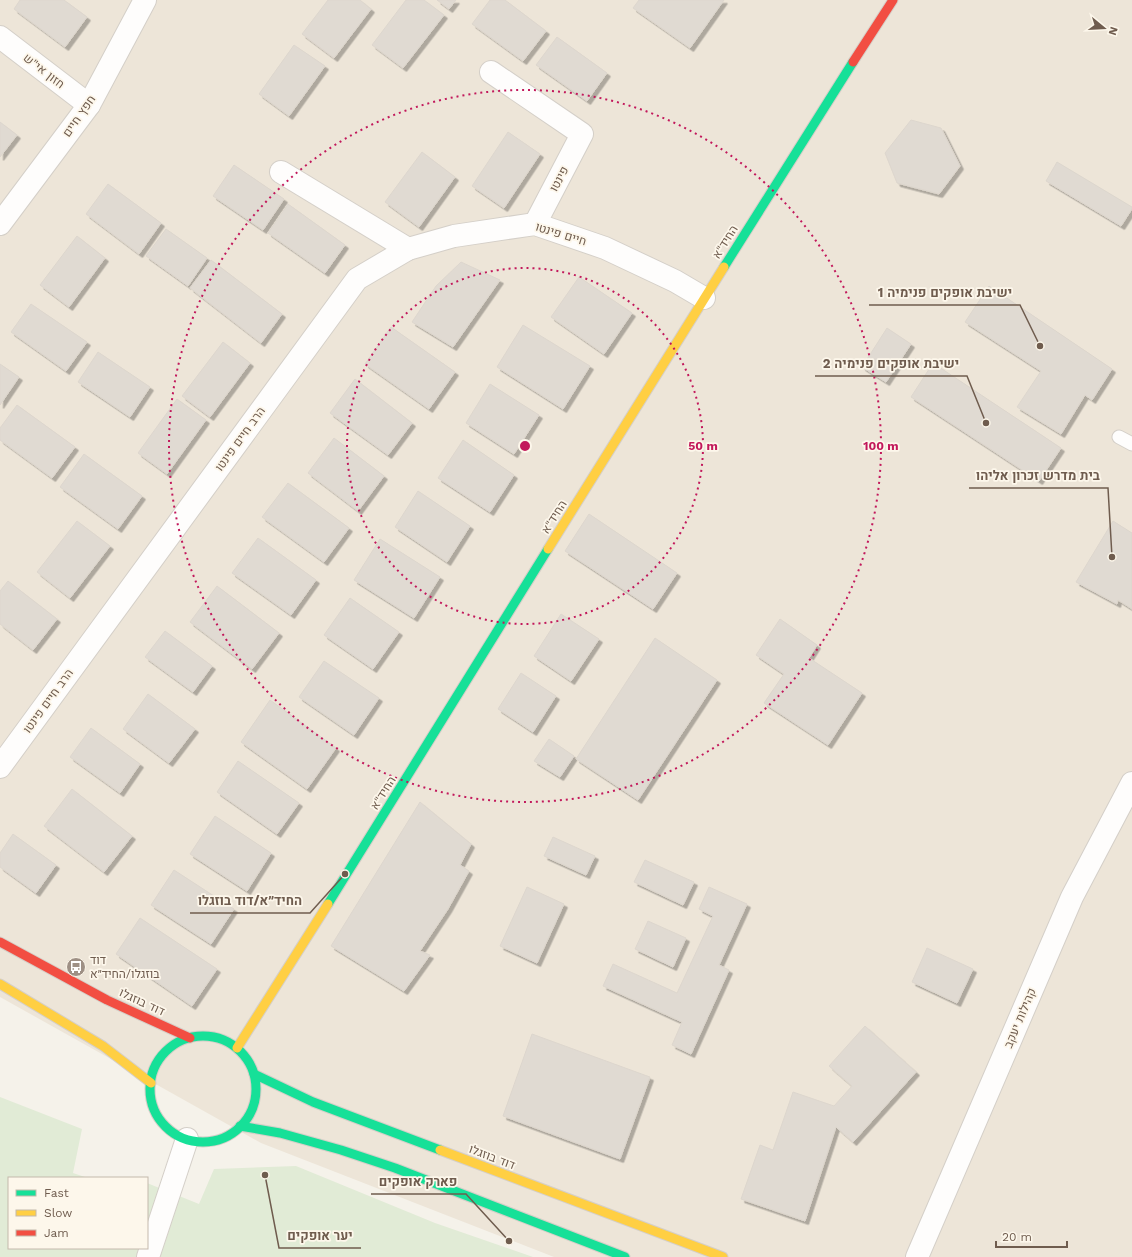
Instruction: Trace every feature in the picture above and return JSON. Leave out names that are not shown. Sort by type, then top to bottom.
[{"type":"street","name":"חפץ חיים","points":[[0,224],[89,106],[145,0]]},
{"type":"street","name":"החיד\"א","points":[[237,1048],[276,988],[704,298],[893,0]]},
{"type":"street","name":"חזון אי\"ש","points":[[0,36],[89,106]]},
{"type":"street","name":"פינטו","points":[[491,72],[582,134],[535,224]]},
{"type":"street","points":[[282,172],[408,249]]},
{"type":"street","name":"חיים פינטו","points":[[408,249],[454,236],[535,224],[605,248],[675,281],[704,298]]},
{"type":"street","name":"הרב חיים פינטו","points":[[0,767],[357,279],[408,249]]},
{"type":"street","name":"קהילות יעקב","points":[[917,1257],[1072,897],[1132,783]]},
{"type":"street","name":"דוד בוזגלו","points":[[0,942],[107,1000],[190,1038]]},
{"type":"street","points":[[0,984],[103,1046],[151,1083]]},
{"type":"street","points":[[203,1036],[216,1037],[237,1048],[247,1060],[254,1074],[256,1090],[250,1113],[240,1126],[220,1139],[203,1142],[187,1139],[171,1131],[154,1110],[152,1101],[151,1083],[155,1068],[163,1054],[175,1044],[190,1038],[203,1036]]},
{"type":"street","name":"דוד בוזגלו","points":[[254,1074],[313,1102],[723,1257]]},
{"type":"street","points":[[240,1126],[280,1133],[340,1150],[395,1168],[626,1257]]},
{"type":"street","points":[[148,1257],[187,1139]]},
{"type":"lane","points":[[1119,437],[1132,444]]},
{"type":"shaded area","points":[[0,0],[1132,0],[1132,1257],[554,1257],[261,1143],[0,997]]},
{"type":"green space","points":[[0,1097],[82,1129],[73,1173],[85,1177],[8,1177],[8,1249],[148,1249],[148,1183],[199,1204],[214,1169],[296,1166],[435,1223],[533,1257],[0,1257]]},
{"type":"building","points":[[20,0],[64,0],[87,17],[65,47],[14,9]]},
{"type":"building","points":[[328,0],[360,0],[371,9],[334,58],[302,34]]},
{"type":"building","points":[[406,0],[424,0],[444,15],[403,68],[372,45]]},
{"type":"building","points":[[437,0],[456,0],[449,9]]},
{"type":"building","points":[[490,0],[505,0],[546,31],[523,61],[472,24]]},
{"type":"building","points":[[639,0],[724,0],[690,48],[633,8]]},
{"type":"building","points":[[557,37],[607,73],[587,101],[536,65]]},
{"type":"building","points":[[294,45],[325,66],[289,116],[259,94]]},
{"type":"building","points":[[911,120],[941,128],[960,166],[939,194],[897,183],[885,153]]},
{"type":"building","points":[[0,122],[17,135],[0,157]]},
{"type":"building","points":[[508,132],[540,154],[504,208],[472,186]]},
{"type":"building","points":[[422,152],[455,177],[419,227],[385,202]]},
{"type":"building","points":[[1057,162],[1132,207],[1121,226],[1046,181]]},
{"type":"building","points":[[234,165],[284,199],[263,230],[213,196]]},
{"type":"building","points":[[108,184],[161,223],[139,254],[86,214]]},
{"type":"building","points":[[288,204],[345,245],[325,273],[268,233]]},
{"type":"building","points":[[166,229],[207,258],[188,286],[146,256]]},
{"type":"building","points":[[77,236],[105,258],[69,307],[40,285]]},
{"type":"building","points":[[211,260],[282,314],[261,343],[190,288]]},
{"type":"building","points":[[461,262],[500,280],[453,347],[412,322],[436,286]]},
{"type":"building","points":[[579,277],[632,313],[604,354],[551,317]]},
{"type":"building","points":[[989,286],[1112,369],[1092,400],[1085,395],[1061,434],[1017,407],[1041,371],[965,322]]},
{"type":"building","points":[[31,304],[87,342],[66,371],[11,332]]},
{"type":"building","points":[[523,325],[590,366],[563,409],[497,367]]},
{"type":"building","points":[[391,327],[455,372],[429,409],[365,364]]},
{"type":"building","points":[[887,328],[911,344],[886,382],[862,367]]},
{"type":"building","points":[[223,342],[250,363],[210,417],[182,396]]},
{"type":"building","points":[[98,352],[150,387],[130,417],[78,382]]},
{"type":"building","points":[[933,363],[1061,448],[1039,481],[911,397]]},
{"type":"building","points":[[0,364],[19,377],[0,405]]},
{"type":"building","points":[[355,379],[412,423],[388,455],[330,413]]},
{"type":"building","points":[[490,384],[539,415],[514,454],[466,423]]},
{"type":"building","points":[[177,399],[206,420],[167,474],[138,453]]},
{"type":"building","points":[[17,405],[75,447],[52,478],[0,440],[0,428]]},
{"type":"building","points":[[334,438],[384,476],[358,511],[308,473]]},
{"type":"building","points":[[463,440],[514,475],[490,512],[438,478]]},
{"type":"building","points":[[84,454],[142,496],[118,529],[60,487]]},
{"type":"building","points":[[288,483],[349,528],[324,562],[262,517]]},
{"type":"building","points":[[418,491],[470,526],[447,562],[395,527]]},
{"type":"building","points":[[589,514],[677,573],[653,609],[565,551]]},
{"type":"building","points":[[77,521],[110,546],[70,598],[37,572]]},
{"type":"building","points":[[1113,521],[1132,533],[1132,609],[1118,600],[1117,604],[1076,582]]},
{"type":"building","points":[[258,538],[316,580],[291,615],[232,573]]},
{"type":"building","points":[[380,539],[440,577],[414,618],[354,580]]},
{"type":"building","points":[[8,581],[57,619],[33,650],[0,624],[0,591]]},
{"type":"building","points":[[217,586],[279,633],[252,669],[190,622]]},
{"type":"building","points":[[350,598],[399,632],[373,669],[324,635]]},
{"type":"building","points":[[561,614],[599,639],[571,681],[534,656]]},
{"type":"building","points":[[780,619],[817,645],[809,658],[862,693],[828,745],[764,703],[784,674],[756,655]]},
{"type":"building","points":[[165,631],[212,666],[193,692],[145,657]]},
{"type":"building","points":[[655,638],[717,680],[638,800],[576,759]]},
{"type":"building","points":[[324,661],[379,698],[354,735],[299,697]]},
{"type":"building","points":[[521,673],[556,696],[533,732],[498,709]]},
{"type":"building","points":[[148,694],[195,729],[169,763],[123,729]]},
{"type":"building","points":[[270,700],[336,748],[307,789],[241,742]]},
{"type":"building","points":[[91,728],[140,764],[120,793],[70,757]]},
{"type":"building","points":[[549,739],[574,756],[560,777],[534,761]]},
{"type":"building","points":[[238,761],[299,803],[277,834],[217,792]]},
{"type":"building","points":[[72,789],[132,836],[104,872],[44,826]]},
{"type":"building","points":[[420,802],[471,844],[460,865],[469,871],[448,909],[420,951],[430,955],[404,991],[331,946]]},
{"type":"building","points":[[215,816],[271,853],[247,891],[190,854]]},
{"type":"building","points":[[13,834],[56,865],[36,893],[0,867],[0,853]]},
{"type":"building","points":[[553,837],[595,856],[586,875],[544,856]]},
{"type":"building","points":[[645,860],[694,882],[683,905],[634,882]]},
{"type":"building","points":[[174,870],[234,909],[211,944],[151,905]]},
{"type":"building","points":[[527,887],[564,904],[537,963],[500,946]]},
{"type":"building","points":[[709,887],[747,904],[719,965],[729,970],[691,1054],[672,1045],[682,1022],[603,986],[613,964],[677,993],[713,916],[699,909]]},
{"type":"building","points":[[140,918],[217,969],[192,1006],[116,954]]},
{"type":"building","points":[[648,921],[686,938],[673,967],[635,949]]},
{"type":"building","points":[[927,948],[973,969],[957,1003],[912,982]]},
{"type":"building","points":[[865,1026],[916,1072],[853,1142],[836,1127],[805,1221],[741,1199],[760,1145],[773,1150],[793,1092],[834,1106],[852,1086],[829,1066]]},
{"type":"building","points":[[532,1034],[650,1077],[620,1159],[503,1116]]},
{"type":"traffic: fast","points":[[724,267],[853,62]]},
{"type":"traffic: fast","points":[[328,904],[548,549]]},
{"type":"traffic: fast","points":[[203,1036],[223,1040],[240,1052],[252,1069],[256,1089],[252,1109],[240,1126],[223,1138],[203,1142],[183,1138],[166,1126],[154,1109],[150,1089],[154,1069],[166,1052],[183,1040],[203,1036]]},
{"type":"traffic: fast","points":[[254,1074],[313,1102],[440,1150]]},
{"type":"traffic: fast","points":[[240,1126],[280,1133],[341,1150],[395,1168],[625,1257]]},
{"type":"traffic: slow","points":[[548,549],[724,267]]},
{"type":"traffic: slow","points":[[237,1048],[328,904]]},
{"type":"traffic: slow","points":[[0,984],[103,1046],[151,1083]]},
{"type":"traffic: slow","points":[[440,1150],[723,1257]]},
{"type":"traffic: jam","points":[[853,62],[893,0]]},
{"type":"traffic: jam","points":[[0,942],[107,1000],[190,1038]]},
{"type":"place","name":"ישיבת אופקים פנימיה 1","points":[[1040,346]]},
{"type":"place","name":"ישיבת אופקים פנימיה 2","points":[[986,423]]},
{"type":"place","name":"בית מדרש זכרון אליהו","points":[[1112,557]]},
{"type":"place","name":"החיד״א/דוד בוזגלו","points":[[345,874]]},
{"type":"place","name":"דוד בוזגלו/החיד״א","points":[[76,967]]},
{"type":"place","name":"יער אופקים","points":[[265,1175]]},
{"type":"place","name":"פארק אופקים","points":[[509,1241]]}]
